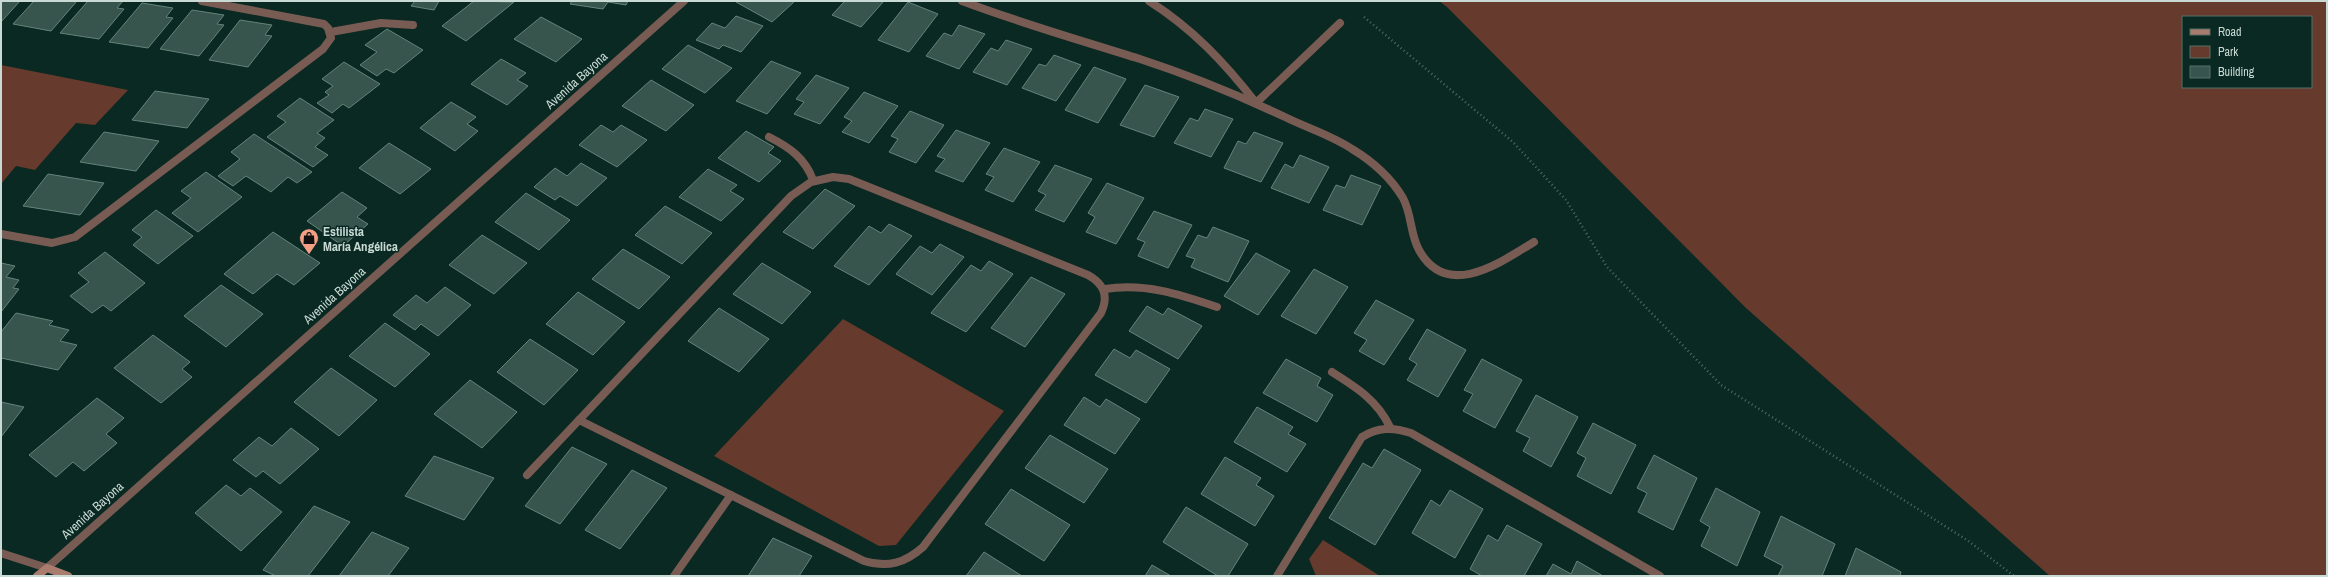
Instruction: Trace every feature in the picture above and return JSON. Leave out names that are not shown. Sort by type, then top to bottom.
[{"type":"main road","name":"Avenida Bayona","points":[[37,576],[47,568]]},
{"type":"main road","points":[[47,568],[68,576]]},
{"type":"street","points":[[202,1],[324,24],[331,32]]},
{"type":"street","name":"Avenida Bayona","points":[[47,568],[684,1]]},
{"type":"street","points":[[962,1],[1027,24],[1142,60],[1256,103],[1351,148],[1385,174],[1404,200],[1415,242],[1421,254],[1441,271],[1455,275],[1469,276],[1482,272],[1534,242]]},
{"type":"street","points":[[1149,1],[1188,28],[1210,48],[1235,74],[1256,103]]},
{"type":"street","points":[[331,32],[380,22],[413,25]]},
{"type":"street","points":[[1256,103],[1340,23]]},
{"type":"street","points":[[1,234],[52,243],[75,237],[323,49],[328,44],[331,32]]},
{"type":"street","points":[[769,137],[794,152],[802,159],[811,171],[813,180]]},
{"type":"street","points":[[527,475],[579,420],[791,196],[813,180],[838,176],[850,179],[1088,275],[1098,280],[1104,289],[1106,305],[1101,313],[928,541],[911,558],[897,565],[873,565],[579,420]]},
{"type":"street","points":[[1104,289],[1136,284],[1154,286],[1217,307]]},
{"type":"street","points":[[1332,372],[1370,396],[1379,406],[1390,427]]},
{"type":"street","points":[[1277,576],[1359,441],[1370,432],[1390,427],[1411,433],[1660,576]]},
{"type":"street","points":[[674,576],[731,495]]},
{"type":"street","points":[[1,553],[47,568]]},
{"type":"path","points":[[1359,14],[1513,142],[1566,200],[1607,267],[1721,385],[1967,540],[2014,576]]},
{"type":"green space","points":[[1439,1],[2327,1],[2327,576],[2050,576],[1746,308],[1447,7]]},
{"type":"green space","points":[[1,65],[128,90],[95,125],[76,123],[35,170],[16,166],[1,184]]},
{"type":"green space","points":[[843,319],[1004,411],[896,545],[879,546],[714,456]]},
{"type":"green space","points":[[1323,540],[1380,576],[1316,576],[1309,559]]},
{"type":"building","points":[[1,1],[20,1],[1,22]]},
{"type":"building","points":[[34,1],[77,1],[51,31],[13,24]]},
{"type":"building","points":[[88,1],[123,1],[117,8],[124,9],[99,39],[60,33]]},
{"type":"building","points":[[415,1],[439,1],[434,10],[411,6]]},
{"type":"building","points":[[474,1],[514,2],[466,41],[442,26]]},
{"type":"building","points":[[572,1],[628,1],[626,5],[608,2],[603,9],[570,4]]},
{"type":"building","points":[[795,1],[772,22],[736,2]]},
{"type":"building","points":[[845,1],[884,1],[861,27],[832,15]]},
{"type":"building","points":[[908,2],[938,14],[909,52],[878,40]]},
{"type":"building","points":[[142,3],[173,8],[166,17],[173,18],[148,48],[109,42]]},
{"type":"building","points":[[192,10],[224,15],[217,24],[224,25],[199,56],[160,49]]},
{"type":"building","points":[[736,16],[763,26],[741,52],[723,45],[719,49],[696,40],[712,23],[725,28]]},
{"type":"building","points":[[541,17],[582,39],[556,62],[514,39]]},
{"type":"building","points":[[240,20],[272,25],[265,35],[272,36],[248,67],[209,60]]},
{"type":"building","points":[[959,25],[985,34],[959,69],[926,56],[944,33],[952,36]]},
{"type":"building","points":[[387,29],[423,50],[394,73],[386,69],[377,76],[360,65],[377,52],[365,45]]},
{"type":"building","points":[[1006,40],[1032,49],[1007,85],[973,72],[991,48],[998,51]]},
{"type":"building","points":[[688,45],[732,68],[705,93],[662,69]]},
{"type":"building","points":[[1054,55],[1081,65],[1056,101],[1022,88],[1039,64],[1046,66]]},
{"type":"building","points":[[501,59],[526,73],[517,80],[528,86],[507,105],[471,84]]},
{"type":"building","points":[[771,61],[801,73],[767,114],[736,101]]},
{"type":"building","points":[[344,62],[380,84],[349,108],[343,104],[332,113],[317,103],[329,95],[325,92],[333,86],[322,79]]},
{"type":"building","points":[[1094,67],[1126,79],[1098,123],[1065,110]]},
{"type":"building","points":[[816,75],[849,88],[820,124],[794,114],[804,102],[796,99]]},
{"type":"building","points":[[651,80],[694,105],[666,131],[622,106]]},
{"type":"building","points":[[1145,85],[1179,97],[1154,137],[1120,125]]},
{"type":"building","points":[[155,91],[209,99],[187,128],[132,120]]},
{"type":"building","points":[[864,92],[898,106],[869,143],[842,132],[852,121],[844,117]]},
{"type":"building","points":[[300,98],[334,120],[317,133],[325,138],[315,147],[328,155],[313,167],[267,137],[286,122],[277,116]]},
{"type":"building","points":[[451,102],[476,117],[467,124],[478,131],[455,151],[420,128]]},
{"type":"building","points":[[1205,109],[1233,119],[1211,157],[1174,143],[1190,118],[1198,121]]},
{"type":"building","points":[[910,111],[944,125],[916,163],[889,152],[898,139],[891,136]]},
{"type":"building","points":[[601,125],[613,132],[621,125],[647,140],[617,167],[579,145]]},
{"type":"building","points":[[956,130],[990,143],[963,182],[935,171],[945,159],[937,156]]},
{"type":"building","points":[[746,131],[774,147],[768,153],[781,161],[759,182],[718,158]]},
{"type":"building","points":[[104,132],[159,141],[136,171],[80,162]]},
{"type":"building","points":[[1254,132],[1283,143],[1261,182],[1224,168],[1238,141],[1246,144]]},
{"type":"building","points":[[254,134],[312,172],[297,183],[288,177],[271,192],[246,176],[233,186],[218,176],[240,159],[231,152]]},
{"type":"building","points":[[389,143],[431,169],[400,194],[359,168]]},
{"type":"building","points":[[1004,148],[1040,162],[1013,202],[985,190],[994,177],[986,174]]},
{"type":"building","points":[[1300,155],[1329,167],[1309,203],[1271,188],[1285,164],[1293,168]]},
{"type":"building","points":[[581,163],[607,178],[577,206],[560,196],[555,200],[534,187],[555,168],[567,176]]},
{"type":"building","points":[[1055,165],[1092,179],[1064,222],[1035,210],[1046,195],[1038,191]]},
{"type":"building","points":[[708,169],[737,185],[730,191],[744,199],[721,221],[679,197]]},
{"type":"building","points":[[206,172],[242,197],[198,232],[172,213],[191,198],[181,191]]},
{"type":"building","points":[[48,174],[104,183],[80,215],[23,206]]},
{"type":"building","points":[[1351,175],[1381,186],[1362,225],[1323,210],[1336,185],[1345,188]]},
{"type":"building","points":[[1107,183],[1144,198],[1116,244],[1086,232],[1095,217],[1088,213]]},
{"type":"building","points":[[825,189],[855,206],[813,249],[783,232]]},
{"type":"building","points":[[342,192],[367,208],[357,217],[368,224],[343,246],[307,221]]},
{"type":"building","points":[[526,193],[570,220],[539,250],[495,222]]},
{"type":"building","points":[[665,206],[712,233],[682,264],[635,235]]},
{"type":"building","points":[[156,210],[193,236],[158,264],[133,245],[142,237],[132,230]]},
{"type":"building","points":[[1154,211],[1192,225],[1168,268],[1138,256],[1145,242],[1137,239]]},
{"type":"building","points":[[889,224],[912,236],[869,285],[834,266],[869,226],[881,233]]},
{"type":"building","points":[[1213,227],[1249,241],[1228,282],[1191,267],[1195,259],[1186,256],[1198,235],[1207,238]]},
{"type":"building","points":[[273,232],[320,263],[294,285],[277,274],[253,294],[224,274]]},
{"type":"building","points":[[482,235],[527,263],[494,294],[449,265]]},
{"type":"building","points":[[940,244],[964,257],[932,295],[896,274],[920,246],[932,253]]},
{"type":"building","points":[[623,249],[670,277],[639,309],[592,279]]},
{"type":"building","points":[[105,252],[145,283],[111,311],[103,305],[92,313],[70,296],[89,282],[78,273]]},
{"type":"building","points":[[1256,253],[1290,271],[1258,315],[1224,296]]},
{"type":"building","points":[[989,261],[1013,274],[966,332],[931,313],[971,265],[981,271]]},
{"type":"building","points":[[1,263],[15,266],[6,277],[19,280],[13,288],[19,289],[1,312]]},
{"type":"building","points":[[762,263],[811,292],[782,324],[733,294]]},
{"type":"building","points":[[1314,269],[1348,287],[1316,334],[1281,316]]},
{"type":"building","points":[[1031,277],[1065,294],[1025,347],[991,328]]},
{"type":"building","points":[[221,285],[263,314],[226,347],[184,316]]},
{"type":"building","points":[[445,287],[471,305],[438,336],[421,324],[415,330],[393,315],[416,295],[427,303]]},
{"type":"building","points":[[578,292],[625,322],[593,355],[546,324]]},
{"type":"building","points":[[1376,300],[1414,320],[1384,365],[1359,351],[1367,340],[1354,333]]},
{"type":"building","points":[[1147,306],[1163,315],[1168,308],[1202,326],[1178,359],[1129,331]]},
{"type":"building","points":[[719,308],[769,339],[739,372],[688,341]]},
{"type":"building","points":[[16,313],[53,321],[49,325],[69,330],[60,341],[77,345],[58,370],[1,358],[1,332]]},
{"type":"building","points":[[385,323],[430,354],[395,387],[349,356]]},
{"type":"building","points":[[1427,329],[1466,350],[1438,397],[1407,380],[1417,364],[1409,359]]},
{"type":"building","points":[[153,335],[190,362],[182,369],[192,377],[161,403],[114,368]]},
{"type":"building","points":[[530,339],[578,370],[544,405],[497,372]]},
{"type":"building","points":[[1114,349],[1130,358],[1136,350],[1170,369],[1146,403],[1095,375]]},
{"type":"building","points":[[1286,359],[1321,378],[1317,386],[1333,395],[1317,422],[1263,393]]},
{"type":"building","points":[[1482,359],[1522,380],[1495,428],[1463,411],[1473,394],[1464,390]]},
{"type":"building","points":[[331,368],[377,400],[339,436],[294,402]]},
{"type":"building","points":[[470,380],[517,412],[482,448],[434,414]]},
{"type":"building","points":[[1536,395],[1578,417],[1551,467],[1523,451],[1530,438],[1516,431]]},
{"type":"building","points":[[1084,397],[1100,407],[1106,399],[1140,419],[1115,454],[1064,425]]},
{"type":"building","points":[[97,398],[124,418],[106,434],[117,443],[84,471],[73,462],[56,477],[29,455]]},
{"type":"building","points":[[1,402],[24,407],[1,437]]},
{"type":"building","points":[[1257,407],[1293,427],[1288,434],[1306,444],[1287,472],[1234,442]]},
{"type":"building","points":[[1593,423],[1636,445],[1611,494],[1577,476],[1586,458],[1577,453]]},
{"type":"building","points":[[291,428],[319,449],[280,484],[263,471],[256,477],[233,460],[259,437],[272,446]]},
{"type":"building","points":[[1050,435],[1108,469],[1084,503],[1025,468]]},
{"type":"building","points":[[572,447],[607,464],[560,524],[525,506]]},
{"type":"building","points":[[1384,449],[1421,470],[1375,545],[1329,518],[1363,463],[1372,468]]},
{"type":"building","points":[[1654,455],[1697,478],[1673,530],[1638,512],[1647,493],[1637,488]]},
{"type":"building","points":[[434,456],[494,478],[464,520],[405,496]]},
{"type":"building","points":[[1225,457],[1261,478],[1256,485],[1274,496],[1255,526],[1201,494]]},
{"type":"building","points":[[632,470],[667,488],[620,549],[585,530]]},
{"type":"building","points":[[226,485],[241,496],[250,488],[282,512],[241,551],[195,513]]},
{"type":"building","points":[[1716,488],[1760,512],[1737,566],[1701,546],[1710,527],[1700,521]]},
{"type":"building","points":[[1011,489],[1070,525],[1044,561],[985,524]]},
{"type":"building","points":[[1450,490],[1483,509],[1455,558],[1412,533],[1431,500],[1440,506]]},
{"type":"building","points":[[314,506],[350,522],[308,576],[276,576],[263,570]]},
{"type":"building","points":[[1186,507],[1248,544],[1228,576],[1218,576],[1163,542]]},
{"type":"building","points":[[1781,516],[1835,544],[1822,576],[1778,576],[1783,566],[1764,556]]},
{"type":"building","points":[[1507,525],[1542,544],[1524,576],[1482,576],[1470,569],[1488,535],[1498,541]]},
{"type":"building","points":[[372,532],[409,548],[388,576],[339,576]]},
{"type":"building","points":[[773,538],[812,556],[799,576],[748,576]]},
{"type":"building","points":[[1856,548],[1901,572],[1900,576],[1845,576]]},
{"type":"building","points":[[984,552],[1022,576],[966,576]]},
{"type":"building","points":[[1577,561],[1603,576],[1546,576],[1553,564],[1571,574]]},
{"type":"building","points":[[1152,565],[1171,576],[1145,576]]},
{"type":"place","name":"Estilista María Angélica","points":[[309,255]]}]
